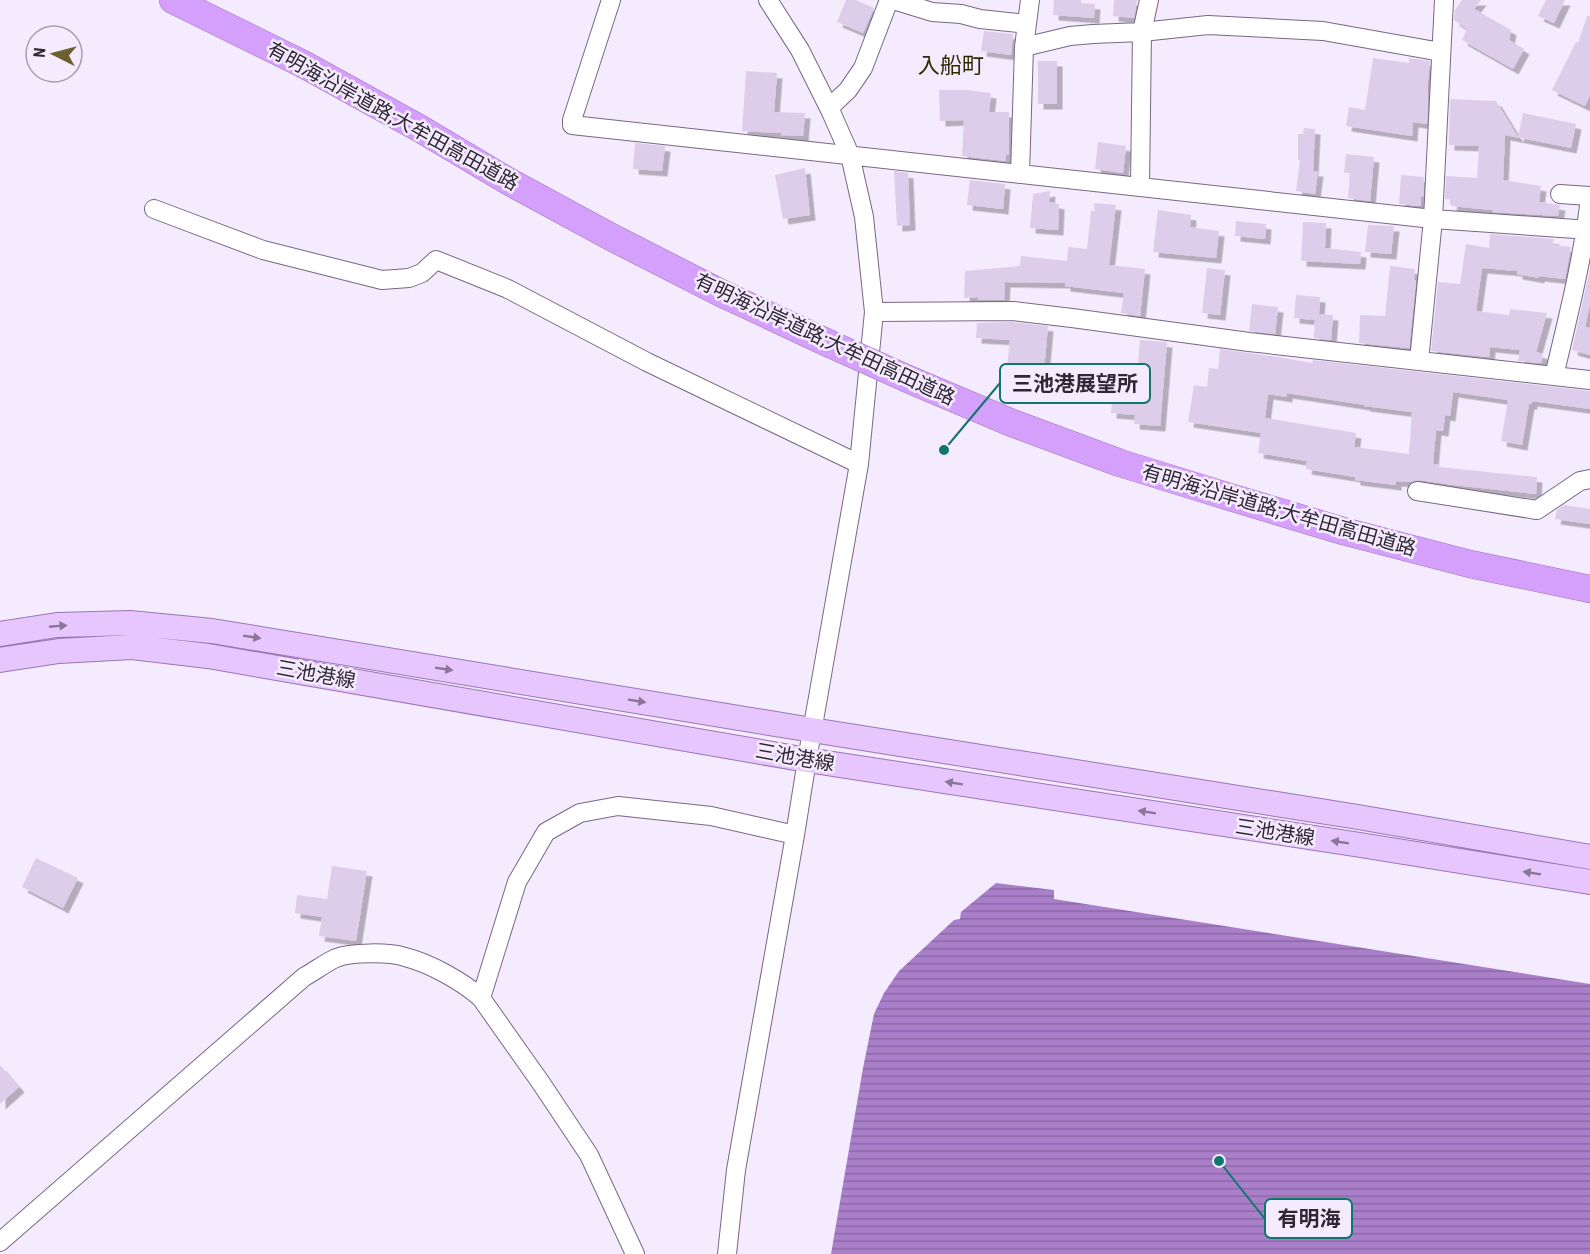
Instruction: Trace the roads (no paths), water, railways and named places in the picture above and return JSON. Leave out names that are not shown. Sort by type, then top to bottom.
[{"type":"highway","name":"有明海沿岸道路;大牟田高田道路","points":[[173,0],[303,64],[508,180],[721,293],[908,379],[1023,428],[1120,463],[1343,531],[1459,561],[1590,589]]},
{"type":"main road","name":"三池港線","points":[[0,634],[57,626],[130,623],[212,631],[1358,817],[1590,857]]},
{"type":"main road","name":"三池港線","points":[[0,660],[59,651],[132,647],[208,656],[807,760],[1590,882]]},
{"type":"street","points":[[610,0],[572,124],[1433,219],[1588,230]]},
{"type":"street","points":[[727,1254],[736,1170],[859,464],[874,312],[864,218],[850,155],[800,50],[768,0]]},
{"type":"street","points":[[829,108],[848,90],[863,68],[891,0],[932,12],[962,7],[980,19],[1027,24]]},
{"type":"street","points":[[1020,174],[1024,47],[1030,0]]},
{"type":"street","points":[[1140,187],[1142,32],[1149,0]]},
{"type":"street","points":[[1419,361],[1433,219],[1444,0]]},
{"type":"street","points":[[1024,47],[1070,36],[1208,25],[1323,31],[1441,52]]},
{"type":"street","points":[[1554,376],[1588,230],[1590,197],[1560,194]]},
{"type":"street","points":[[154,209],[263,250],[382,280],[409,278],[422,273],[436,260],[508,289],[647,362],[859,464]]},
{"type":"street","points":[[874,312],[1013,311],[1249,342],[1590,380]]},
{"type":"street","points":[[1417,491],[1537,510],[1580,481],[1590,479]]},
{"type":"street","points":[[481,998],[517,882],[546,832],[580,813],[618,806],[711,816],[795,835]]},
{"type":"street","points":[[0,1242],[304,977],[338,958],[362,953],[403,956],[423,963],[469,987],[481,998],[590,1155],[635,1254]]},
{"type":"place","name":"三池港展望所","points":[[944,450]]},
{"type":"place","name":"有明海","points":[[1219,1161]]},
{"type":"district","name":"入船町","points":[[951,65]]}]
